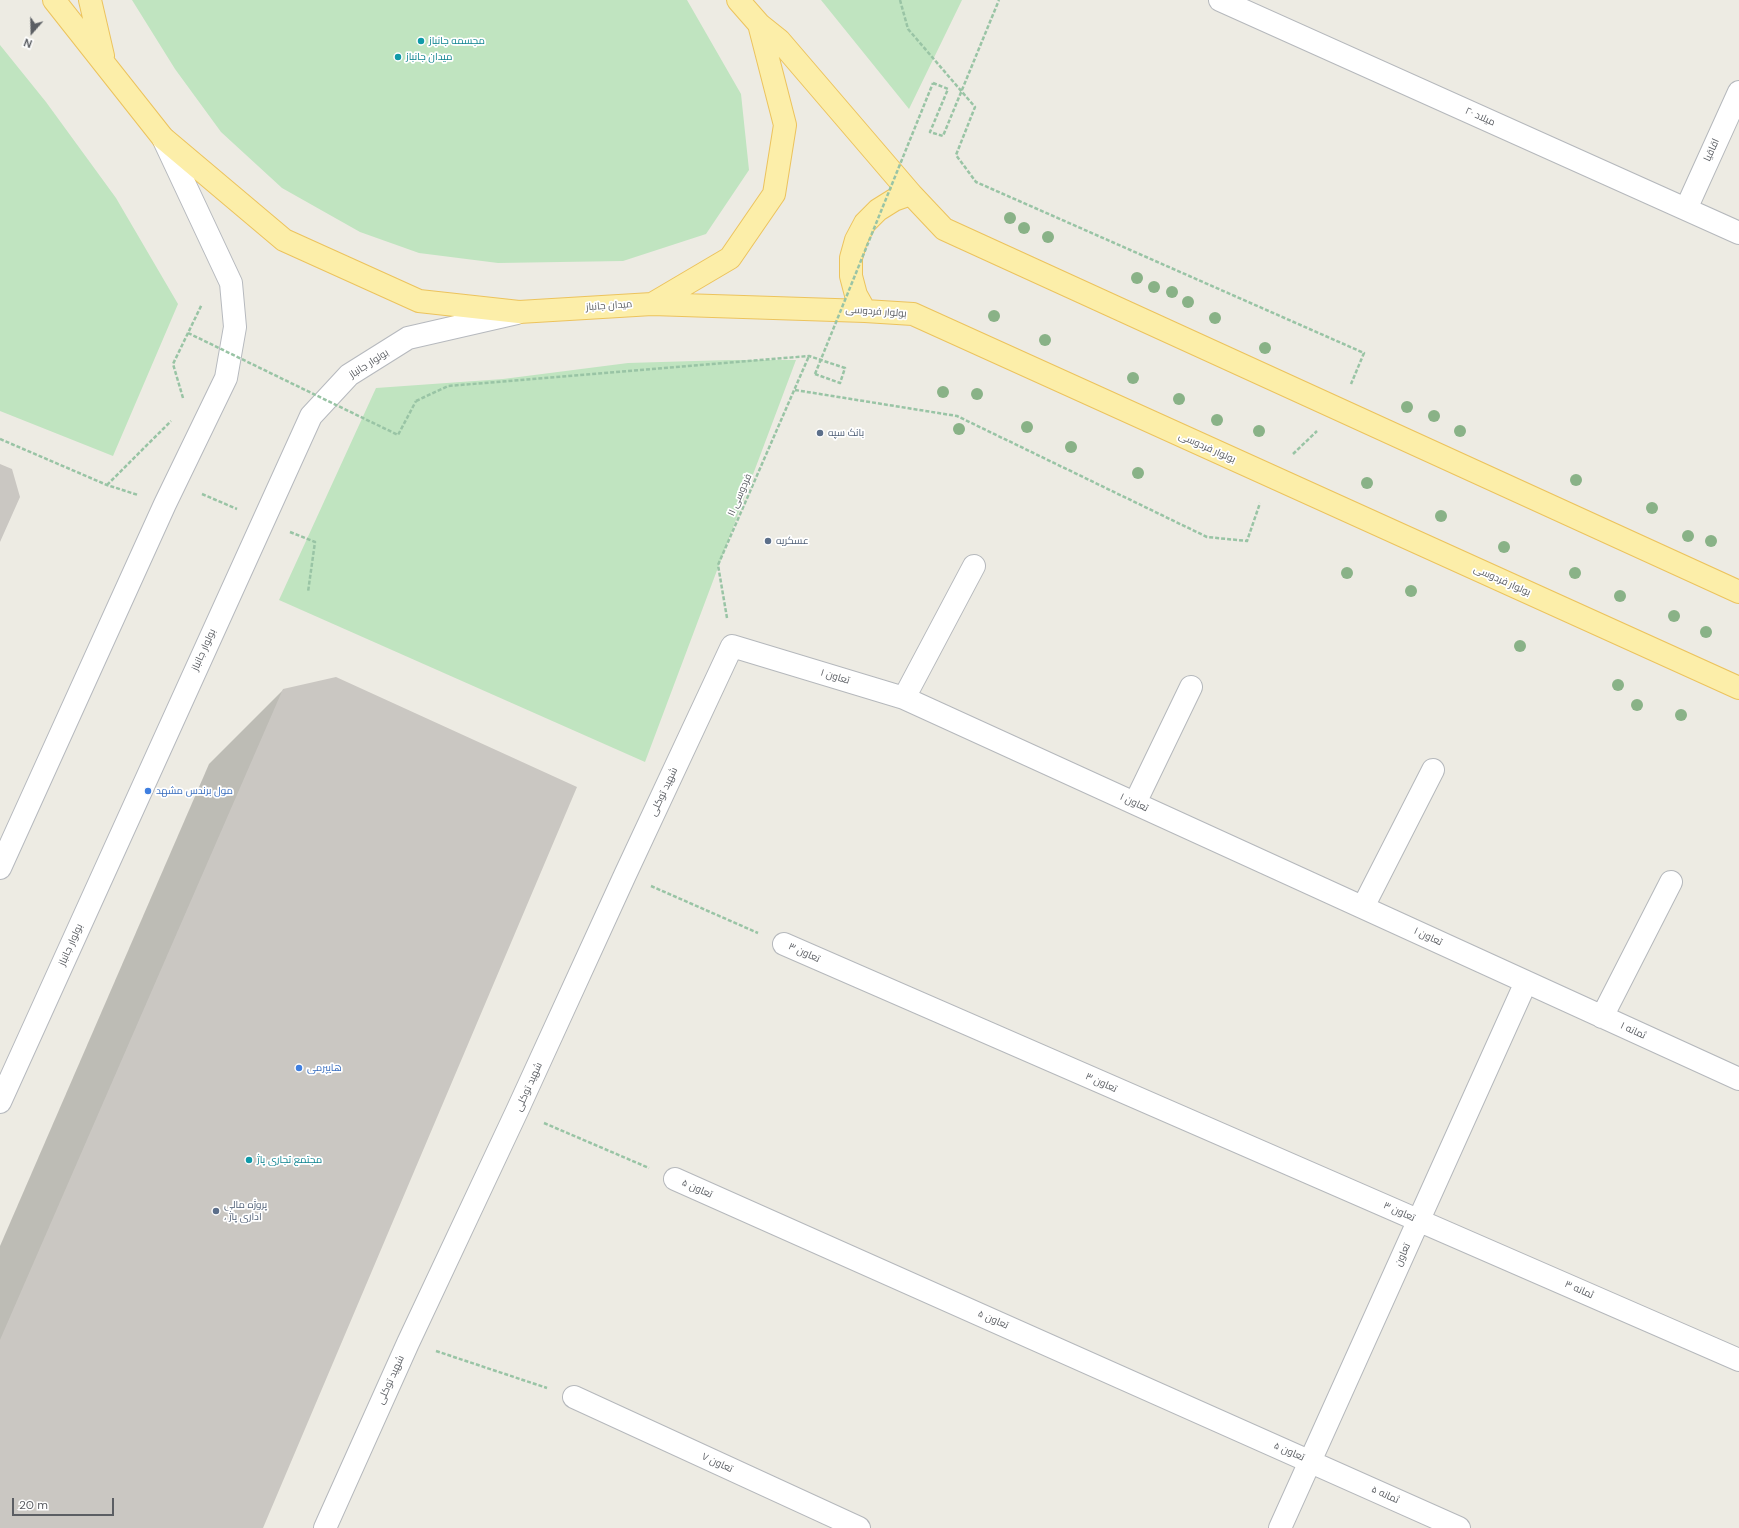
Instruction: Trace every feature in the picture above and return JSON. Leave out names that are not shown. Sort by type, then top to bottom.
[{"type":"main road","points":[[54,0],[105,64]]},
{"type":"main road","name":"میدان جانباز","points":[[90,0],[105,64],[163,138],[284,240],[419,301],[518,312],[652,304],[730,258],[774,194],[785,126],[759,24],[738,0]]},
{"type":"main road","points":[[759,24],[779,40],[911,194],[944,229],[1739,592]]},
{"type":"main road","points":[[865,311],[856,295],[851,276],[851,258],[856,240],[865,223],[878,210],[894,200],[911,194]]},
{"type":"main road","name":"بولوار فردوسی","points":[[652,304],[913,314],[1270,477],[1739,688]]},
{"type":"street","name":"میلاد ۲۰","points":[[1220,0],[1739,233]]},
{"type":"street","name":"اقاقیا","points":[[1686,209],[1739,92]]},
{"type":"street","points":[[0,868],[165,504],[226,378],[234,327],[231,283],[163,138]]},
{"type":"street","name":"بولوار جانباز","points":[[0,1102],[311,416],[349,375],[408,338],[518,312]]},
{"type":"street","points":[[904,698],[974,566]]},
{"type":"street","name":"تعاون ۱","points":[[732,646],[904,698],[1526,982]]},
{"type":"street","name":"شهید توکلی","points":[[325,1528],[408,1342],[518,1112],[625,874],[732,646]]},
{"type":"street","points":[[1136,803],[1191,687]]},
{"type":"street","points":[[1363,907],[1433,770]]},
{"type":"street","points":[[1602,1017],[1671,882]]},
{"type":"street","name":"تعاون ۳","points":[[784,944],[1419,1221]]},
{"type":"street","name":"ثمانه ۱","points":[[1526,982],[1739,1079]]},
{"type":"street","name":"تعاون","points":[[1280,1528],[1526,982]]},
{"type":"street","name":"تعاون ۵","points":[[675,1179],[1310,1462]]},
{"type":"street","name":"ثمانه ۳","points":[[1419,1221],[1739,1360]]},
{"type":"street","name":"تعاون ۷","points":[[574,1397],[859,1528]]},
{"type":"street","name":"ثمانه ۵","points":[[1310,1462],[1460,1528]]},
{"type":"path","points":[[795,390],[957,416],[1207,537],[1247,541],[1270,477],[1340,409],[1364,353],[976,182],[956,155],[975,106],[961,92],[908,29],[900,0]]},
{"type":"path","points":[[188,333],[398,435],[416,401],[448,386],[809,356],[844,368],[840,383],[815,374],[933,83],[948,89],[930,132],[943,136],[999,0]]},
{"type":"path","points":[[184,400],[173,364],[204,300]]},
{"type":"path","name":"فردوسی ۱۱","points":[[732,646],[718,565],[809,356]]},
{"type":"path","points":[[107,485],[174,418]]},
{"type":"path","points":[[0,439],[107,485],[165,504]]},
{"type":"path","points":[[625,874],[784,944]]},
{"type":"path","points":[[518,1112],[675,1179]]},
{"type":"path","points":[[408,1342],[574,1397]]},
{"type":"green space","points":[[132,0],[687,0],[741,94],[749,170],[706,234],[623,261],[498,263],[419,253],[360,232],[282,188],[221,132],[175,69]]},
{"type":"green space","points":[[821,0],[962,0],[909,109]]},
{"type":"green space","points":[[0,45],[46,102],[116,198],[178,304],[113,456],[0,411]]},
{"type":"green space","points":[[728,360],[796,360],[645,762],[279,600],[376,388],[503,379],[628,363]]},
{"type":"building","points":[[0,464],[12,469],[20,497],[0,542]]},
{"type":"building","name":"مجتمع تجاری پاژ","points":[[336,677],[577,787],[263,1528],[0,1528],[0,1340],[283,689]]},
{"type":"place","name":"مجسمه جانباز","points":[[421,41]]},
{"type":"place","name":"میدان جانباز","points":[[398,57]]},
{"type":"place","name":"بانک سپه","points":[[820,433]]},
{"type":"place","name":"عسکریه","points":[[768,541]]},
{"type":"place","name":"مول برندس مشهد","points":[[148,791]]},
{"type":"place","name":"هایپرمی","points":[[299,1068]]},
{"type":"place","name":"مجتمع تجاری پاژ","points":[[249,1160]]},
{"type":"place","name":"پروژه مالی ، اداری پاژ","points":[[216,1211]]}]
